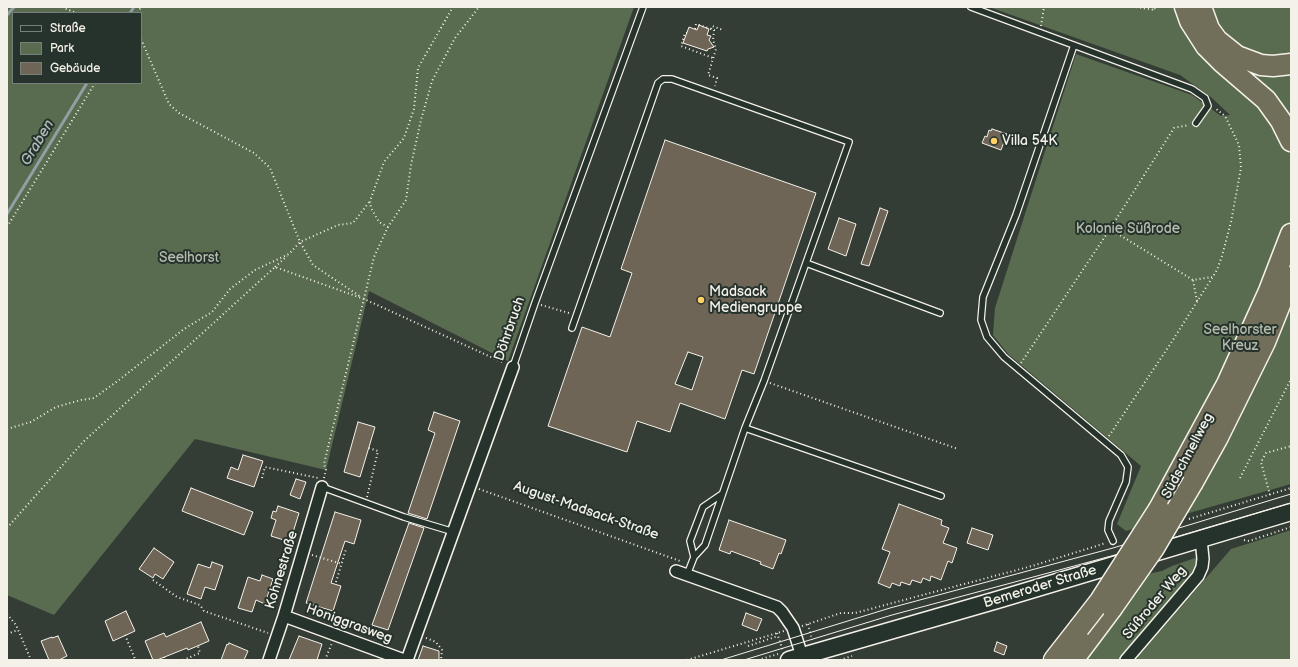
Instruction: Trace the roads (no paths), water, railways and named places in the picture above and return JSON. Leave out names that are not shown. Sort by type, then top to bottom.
[{"type":"highway","points":[[1185,7],[1190,21],[1206,46],[1223,63],[1266,100],[1281,121],[1291,141]]},
{"type":"highway","points":[[1201,7],[1209,29],[1217,40],[1237,56],[1261,65],[1273,66],[1291,64]]},
{"type":"highway","name":"Südschnellweg","points":[[1054,660],[1100,601],[1159,509],[1227,384],[1269,291],[1288,242],[1291,220]]},
{"type":"highway","name":"Südschnellweg","points":[[1073,660],[1112,608],[1158,542],[1193,482],[1217,439],[1265,342],[1291,277]]},
{"type":"main road","name":"Bemeroder Straße","points":[[789,656],[1005,598],[1291,512]]},
{"type":"street","name":"Döhrbruch","points":[[405,660],[471,487],[513,367]]},
{"type":"street","name":"Kohnestraße","points":[[268,660],[284,616],[323,483]]},
{"type":"street","name":"Süßroder Weg","points":[[1126,660],[1198,576],[1202,568],[1203,559],[1201,539]]},
{"type":"street","points":[[685,570],[777,607],[793,628],[789,656]]},
{"type":"street","name":"Honiggrasweg","points":[[284,616],[405,660]]},
{"type":"lane","name":"Döhrbruch","points":[[513,367],[643,7]]},
{"type":"lane","points":[[972,7],[1040,31],[1074,46],[1192,89],[1205,98],[1208,106],[1196,123]]},
{"type":"lane","points":[[1074,46],[1016,216],[983,296],[981,320],[987,337],[1004,357],[1121,455],[1128,467],[1126,482],[1109,521],[1108,530],[1113,541]]},
{"type":"lane","points":[[572,328],[658,83],[663,79],[672,79],[849,142],[764,381],[745,428],[705,545],[685,570]]},
{"type":"lane","points":[[806,263],[940,313]]},
{"type":"lane","points":[[745,428],[941,496]]},
{"type":"lane","points":[[323,483],[365,503],[404,517],[454,532]]},
{"type":"lane","points":[[694,557],[690,541],[703,507],[722,494]]},
{"type":"waterway","points":[[7,15],[14,7]]},
{"type":"waterway","name":"Graben","points":[[131,12],[134,7]]},
{"type":"waterway","name":"Graben","points":[[7,214],[86,84]]},
{"type":"tram line","points":[[721,660],[890,608],[1113,548],[1291,494]]},
{"type":"tram line","points":[[744,660],[892,615],[1115,555],[1291,503]]},
{"type":"place","name":"Villa 54K","points":[[994,141]]},
{"type":"place","name":"Madsack Mediengruppe","points":[[701,300]]},
{"type":"park label","name":"Kolonie Süßrode","points":[[1128,229]]},
{"type":"park label","name":"Seelhorst","points":[[189,258]]},
{"type":"park label","name":"Seelhorster Kreuz","points":[[1240,338]]}]
